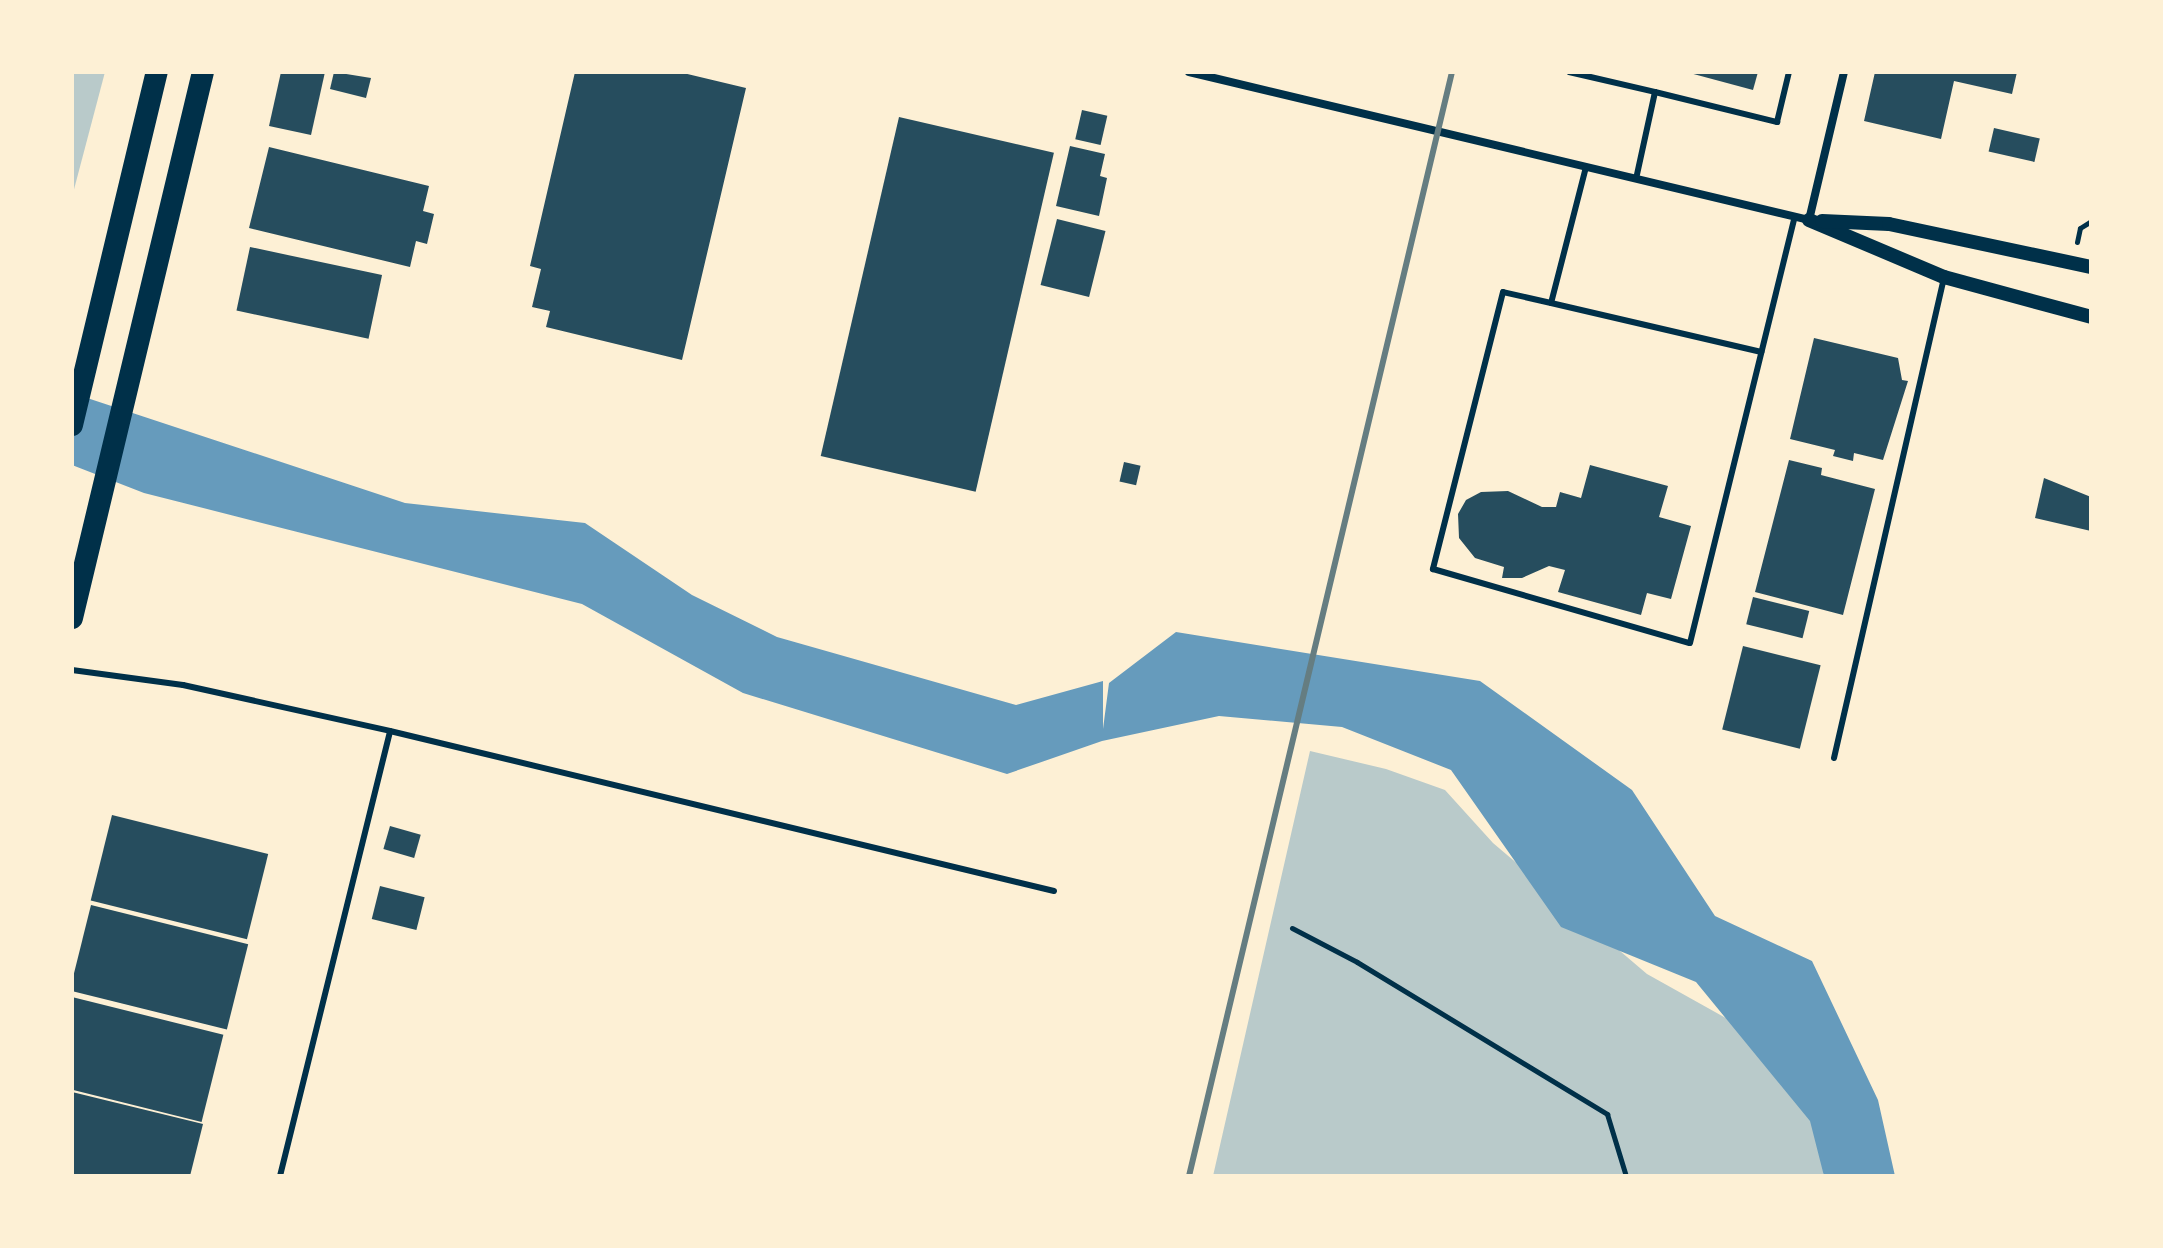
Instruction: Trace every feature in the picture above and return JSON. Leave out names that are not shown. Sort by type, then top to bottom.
[{"type":"highway","points":[[72,425],[157,72]]},
{"type":"highway","points":[[72,616],[203,72]]},
{"type":"street","points":[[1189,72],[1802,219],[1944,277],[2091,317]]},
{"type":"street","points":[[1802,219],[1844,72]]},
{"type":"street","points":[[1802,219],[1889,224],[2091,267]]},
{"type":"lane","points":[[1569,72],[1777,122],[1789,72]]},
{"type":"lane","points":[[1636,179],[1655,92]]},
{"type":"lane","points":[[1551,303],[1586,167]]},
{"type":"lane","points":[[1761,352],[1503,292],[1433,569],[1690,643],[1761,352],[1802,219]]},
{"type":"lane","points":[[1834,758],[1944,277]]},
{"type":"lane","points":[[72,670],[183,685],[390,731],[1054,891]]},
{"type":"lane","points":[[280,1176],[390,731]]},
{"type":"path","points":[[1292,928],[1357,962],[1607,1114],[1626,1176]]},
{"type":"shaded area","points":[[72,72],[105,72],[72,197]]},
{"type":"shaded area","points":[[1310,751],[1386,769],[1445,790],[1493,843],[1647,974],[1758,1036],[1837,1112],[1823,1176],[1213,1176]]},
{"type":"water","points":[[72,393],[405,503],[585,523],[692,595],[777,637],[1016,705],[1103,681],[1103,729],[1109,683],[1176,632],[1480,681],[1632,790],[1715,916],[1812,961],[1878,1100],[1895,1176],[1824,1176],[1810,1121],[1696,982],[1561,927],[1451,770],[1342,727],[1219,716],[1102,741],[1007,774],[743,693],[582,604],[144,493],[72,465]]},
{"type":"building","points":[[281,72],[325,72],[311,135],[269,126]]},
{"type":"building","points":[[334,72],[371,78],[366,98],[330,89]]},
{"type":"building","points":[[575,72],[679,72],[746,88],[682,360],[546,327],[550,311],[532,307],[541,269],[530,266]]},
{"type":"building","points":[[1686,72],[1758,72],[1753,90]]},
{"type":"building","points":[[1875,72],[2017,72],[2012,94],[1954,81],[1941,139],[1864,121]]},
{"type":"building","points":[[1082,110],[1107,116],[1101,145],[1075,139]]},
{"type":"building","points":[[899,117],[1054,153],[976,492],[821,456]]},
{"type":"building","points":[[1994,128],[2040,139],[2034,162],[1989,151]]},
{"type":"building","points":[[1070,146],[1105,154],[1100,176],[1107,178],[1099,216],[1056,206]]},
{"type":"building","points":[[269,147],[429,186],[423,211],[434,214],[427,244],[416,241],[410,267],[249,228]]},
{"type":"building","points":[[1057,219],[1106,231],[1089,297],[1041,285]]},
{"type":"building","points":[[250,247],[382,275],[369,339],[236,311]]},
{"type":"building","points":[[1814,338],[1898,358],[1902,380],[1908,381],[1883,460],[1854,453],[1853,461],[1833,456],[1835,450],[1790,439]]},
{"type":"building","points":[[1789,460],[1822,468],[1821,475],[1875,489],[1843,615],[1755,592]]},
{"type":"building","points":[[1124,462],[1141,466],[1136,485],[1120,481]]},
{"type":"building","points":[[1590,465],[1668,486],[1659,517],[1691,526],[1671,599],[1647,593],[1641,615],[1558,592],[1565,570],[1549,566],[1522,578],[1502,578],[1504,567],[1475,558],[1459,538],[1458,514],[1466,500],[1481,492],[1508,491],[1542,507],[1556,507],[1560,492],[1581,498]]},
{"type":"building","points":[[2044,478],[2091,497],[2091,531],[2035,518]]},
{"type":"building","points":[[1753,597],[1809,611],[1803,638],[1746,624]]},
{"type":"building","points":[[1743,646],[1821,665],[1800,749],[1722,729]]},
{"type":"building","points":[[112,815],[268,854],[247,939],[91,900]]},
{"type":"building","points":[[390,826],[421,835],[414,858],[383,849]]},
{"type":"building","points":[[380,886],[425,897],[416,930],[372,919]]},
{"type":"building","points":[[91,905],[248,944],[227,1030],[72,991]]},
{"type":"building","points":[[72,997],[223,1035],[202,1122],[72,1090]]},
{"type":"building","points":[[72,1092],[203,1124],[190,1176],[72,1176]]},
{"type":"railway","points":[[1189,1176],[1452,72]]}]
